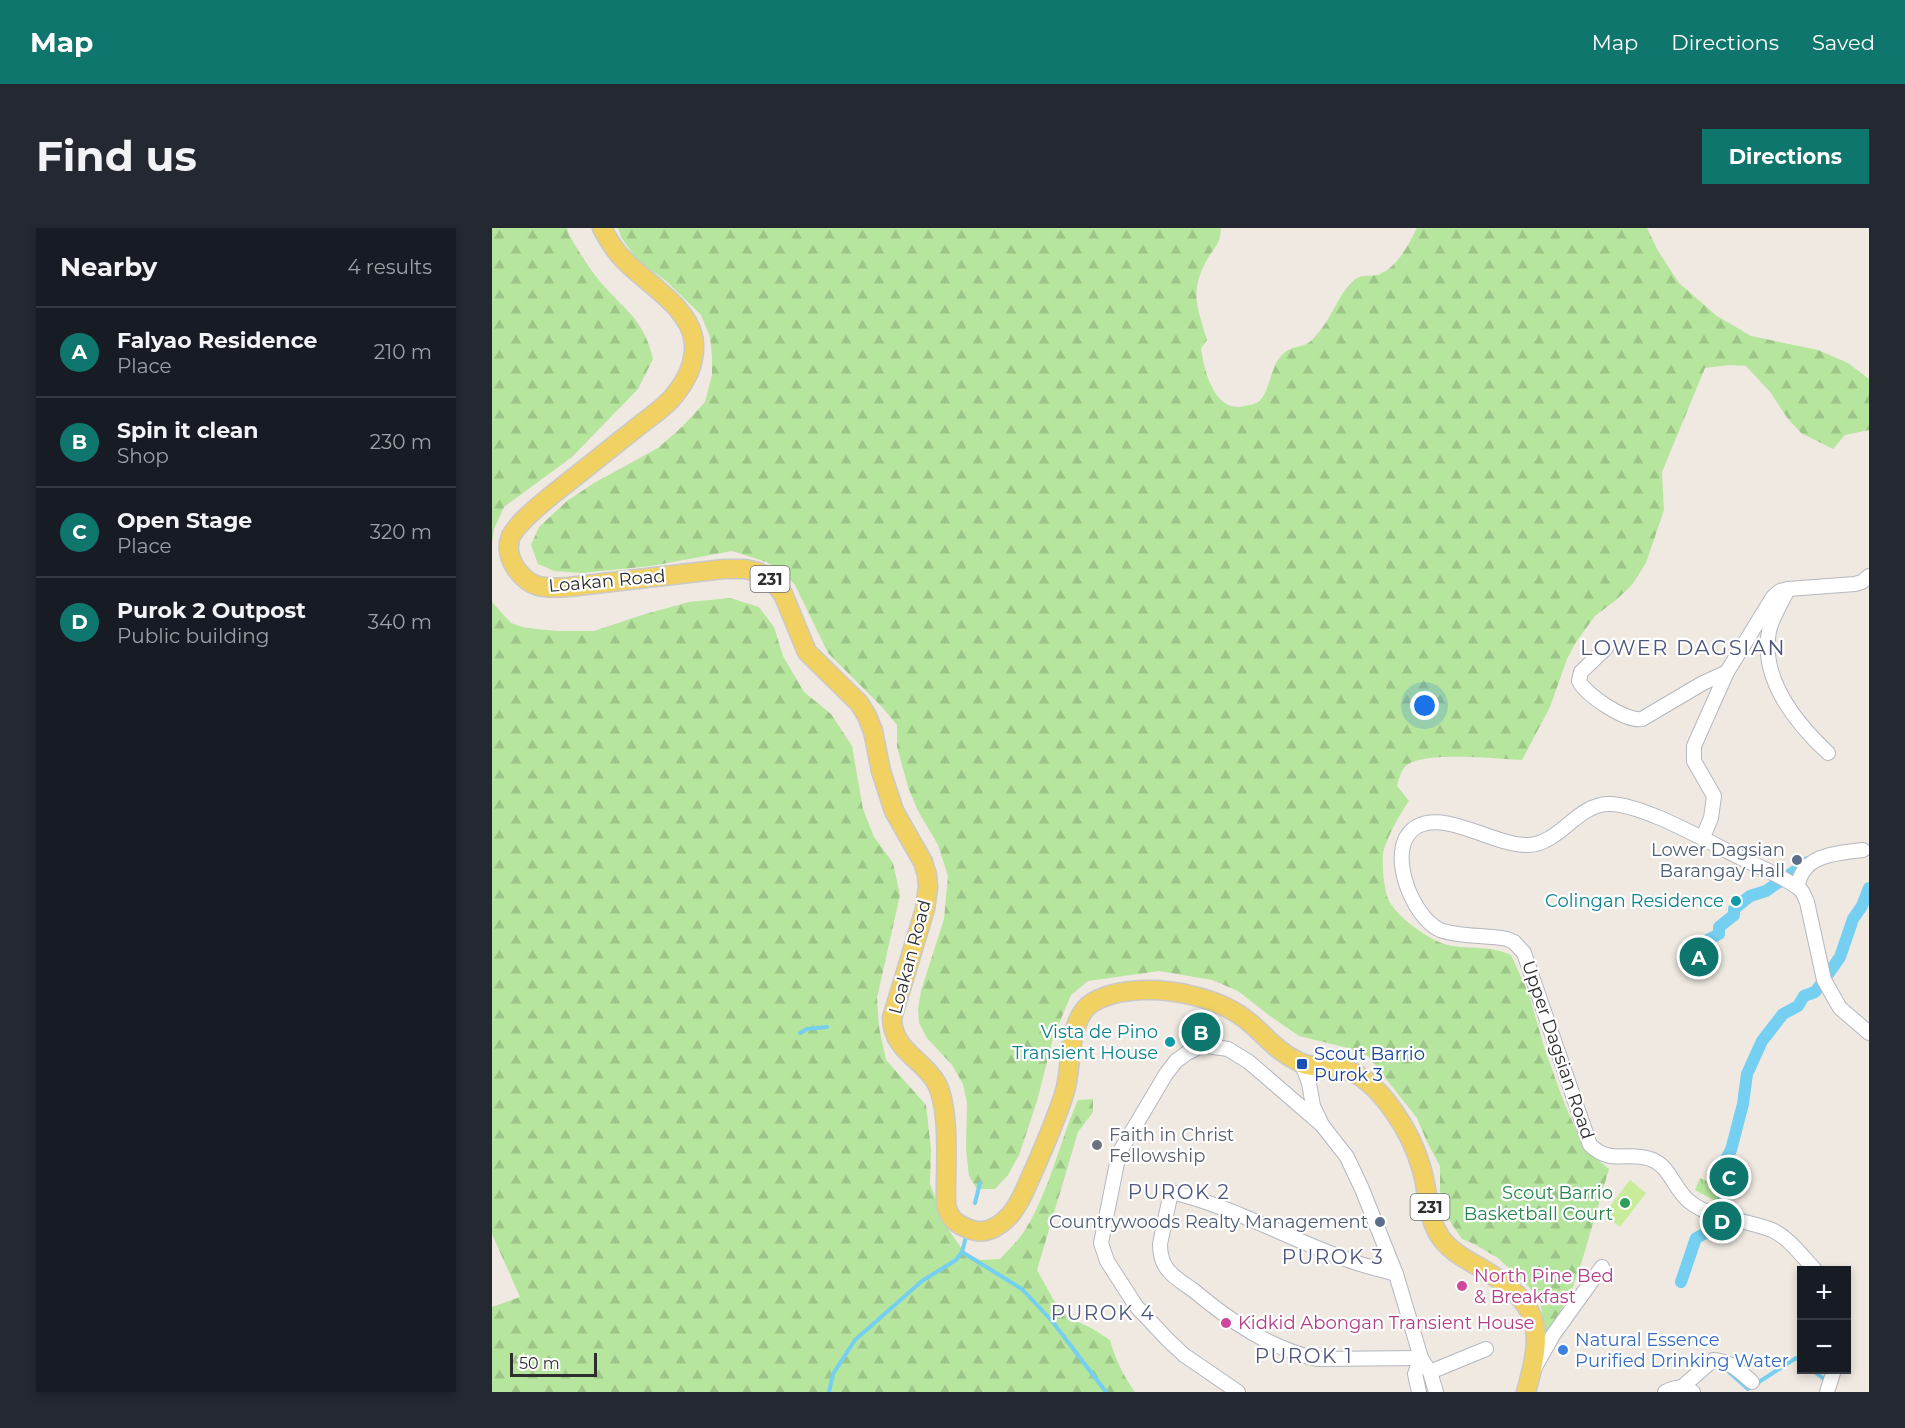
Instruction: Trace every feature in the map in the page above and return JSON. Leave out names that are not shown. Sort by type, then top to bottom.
[{"type":"main road","name":"Loakan Road","points":[[602,228],[607,239],[625,261],[678,309],[689,325],[694,340],[691,370],[671,399],[533,511],[511,536],[510,561],[524,580],[532,585],[545,588],[724,569],[758,572],[772,580],[783,594],[807,652],[859,703],[873,731],[881,771],[894,811],[927,875],[925,909],[892,1018],[892,1030],[896,1040],[932,1076],[937,1085],[944,1112],[946,1204],[953,1220],[967,1228],[988,1231],[997,1227],[1011,1214],[1022,1196],[1049,1135],[1065,1090],[1077,1024],[1086,1008],[1111,995],[1131,991],[1180,993],[1213,1001],[1248,1021],[1275,1048],[1302,1064],[1350,1070],[1376,1091],[1395,1113],[1412,1142],[1422,1168],[1433,1226],[1444,1242],[1468,1261],[1499,1279],[1517,1293],[1529,1308],[1537,1339],[1526,1392]]},
{"type":"street","points":[[1703,837],[1711,819],[1714,796],[1694,761],[1694,746],[1727,672],[1773,597],[1780,591],[1788,589],[1855,584],[1869,576]]},
{"type":"street","points":[[1788,589],[1769,631],[1769,653],[1774,677],[1790,710],[1803,728],[1828,753]]},
{"type":"street","points":[[1606,648],[1581,672],[1579,681],[1586,692],[1615,711],[1633,719],[1642,719],[1666,703],[1727,672]]},
{"type":"street","name":"Upper Dagsian Road","points":[[1797,886],[1703,837],[1641,811],[1608,804],[1591,809],[1539,844],[1529,845],[1491,838],[1457,826],[1436,822],[1425,823],[1415,827],[1407,836],[1402,857],[1409,892],[1418,909],[1438,929],[1507,939],[1514,942],[1524,953],[1590,1145],[1599,1154],[1612,1157],[1640,1157],[1658,1162],[1665,1168],[1671,1180],[1689,1202],[1714,1214],[1773,1230],[1790,1243],[1811,1266]]},
{"type":"street","points":[[1863,850],[1815,861],[1805,868],[1797,886],[1802,891],[1806,902],[1824,980],[1840,1008],[1869,1033]]},
{"type":"street","points":[[1238,1392],[1184,1355],[1168,1340],[1136,1306],[1107,1261],[1101,1243],[1119,1153],[1176,1061],[1197,1048],[1207,1046],[1228,1049],[1249,1062],[1323,1125]]},
{"type":"street","points":[[1302,1064],[1309,1083],[1313,1106],[1323,1125],[1347,1157],[1362,1189],[1396,1274],[1421,1358],[1430,1372],[1436,1392]]},
{"type":"street","points":[[1396,1274],[1344,1259],[1233,1211],[1171,1192],[1160,1244],[1160,1252],[1167,1270],[1238,1325],[1273,1344],[1317,1359],[1421,1358]]},
{"type":"street","points":[[1532,1371],[1553,1335],[1602,1267]]},
{"type":"street","points":[[1430,1372],[1486,1349]]},
{"type":"street","points":[[1415,1390],[1414,1374],[1421,1358]]},
{"type":"street","points":[[1665,1392],[1675,1387],[1688,1390],[1713,1360],[1724,1360],[1731,1363],[1752,1382]]},
{"type":"street","points":[[1827,1392],[1833,1374]]},
{"type":"green space","points":[[492,228],[567,228],[569,235],[594,274],[638,323],[649,344],[653,359],[638,389],[572,457],[504,507],[494,529],[492,544]]},
{"type":"green space","points":[[618,228],[1221,228],[1219,241],[1198,280],[1197,299],[1207,340],[1201,348],[1208,378],[1218,397],[1234,407],[1258,402],[1267,388],[1280,357],[1287,351],[1312,340],[1327,321],[1346,289],[1355,280],[1362,276],[1380,274],[1392,266],[1417,228],[1647,228],[1658,251],[1679,283],[1717,316],[1751,336],[1818,350],[1848,363],[1869,379],[1869,430],[1845,435],[1833,449],[1801,433],[1788,419],[1770,392],[1746,366],[1705,368],[1662,472],[1664,510],[1646,563],[1631,586],[1595,616],[1576,642],[1567,659],[1550,707],[1522,760],[1429,758],[1407,765],[1399,777],[1397,786],[1409,801],[1393,827],[1384,849],[1384,879],[1389,901],[1411,925],[1439,942],[1457,947],[1492,949],[1511,955],[1529,994],[1544,1047],[1565,1105],[1583,1145],[1609,1169],[1572,1289],[1546,1339],[1540,1300],[1498,1258],[1462,1239],[1447,1217],[1440,1191],[1440,1166],[1417,1118],[1368,1056],[1348,1048],[1299,1036],[1238,991],[1212,980],[1159,971],[1088,981],[1071,995],[1053,1038],[1037,1101],[1019,1155],[1008,1175],[995,1189],[977,1189],[969,1176],[966,1149],[967,1103],[963,1084],[952,1065],[927,1038],[919,1023],[918,1009],[921,991],[944,919],[948,876],[938,845],[917,809],[908,787],[897,747],[897,725],[828,653],[795,585],[784,573],[766,562],[732,551],[651,566],[581,573],[554,571],[538,564],[531,545],[539,527],[567,501],[594,483],[658,448],[705,402],[712,375],[710,337],[701,315],[666,281],[637,260],[621,237]]},
{"type":"green space","points":[[730,598],[759,607],[774,627],[783,656],[804,692],[831,714],[852,746],[863,809],[874,837],[893,863],[900,895],[877,998],[879,1027],[886,1060],[926,1105],[931,1149],[930,1184],[946,1226],[964,1252],[980,1260],[1000,1259],[1016,1242],[1034,1215],[1048,1183],[1078,1100],[1093,1099],[1093,1112],[1078,1132],[1037,1270],[1053,1299],[1068,1317],[1110,1340],[1120,1368],[1135,1392],[492,1392],[492,1307],[520,1297],[492,1234],[492,602],[511,623],[526,628],[594,631],[689,602]]},
{"type":"green space","points":[[1700,1178],[1719,1187],[1721,1192],[1717,1202],[1695,1190]]},
{"type":"green space","name":"Scout Barrio Basketball Court","points":[[1630,1180],[1646,1193],[1620,1227],[1604,1214]]},
{"type":"waterway","points":[[1687,957],[1698,945],[1719,934],[1719,927],[1734,915],[1734,909],[1750,896],[1766,891],[1808,862]]},
{"type":"waterway","points":[[1723,1208],[1724,1190],[1717,1175],[1731,1150],[1743,1104],[1747,1074],[1762,1041],[1783,1014],[1798,1006],[1804,996],[1815,992],[1824,980],[1840,957],[1853,919],[1862,906],[1869,888]]},
{"type":"waterway","points":[[800,1033],[807,1029],[827,1027]]},
{"type":"waterway","points":[[975,1203],[980,1183]]},
{"type":"waterway","points":[[1681,1282],[1696,1238],[1714,1229],[1720,1217]]},
{"type":"waterway","points":[[829,1392],[833,1374],[855,1340],[922,1281],[956,1260],[962,1252],[967,1233]]},
{"type":"waterway","points":[[962,1252],[1022,1289],[1052,1321],[1106,1392]]},
{"type":"waterway","points":[[1729,1372],[1748,1389],[1797,1359]]},
{"type":"waterway","points":[[1817,1374],[1828,1382]]},
{"type":"place","name":"Lower Dagsian Barangay Hall","points":[[1797,860]]},
{"type":"place","name":"Colingan Residence","points":[[1736,901]]},
{"type":"place","name":"Falyao Residence","points":[[1699,957]]},
{"type":"place","name":"Spin it clean","points":[[1201,1032]]},
{"type":"place","name":"Vista de Pino Transient House","points":[[1170,1042]]},
{"type":"place","name":"Scout Barrio Purok 3","points":[[1302,1064]]},
{"type":"place","name":"Faith in Christ Fellowship","points":[[1097,1145]]},
{"type":"place","name":"Open Stage","points":[[1729,1177]]},
{"type":"place","name":"Scout Barrio Basketball Court","points":[[1625,1203]]},
{"type":"place","name":"Purok 2 Outpost","points":[[1722,1221]]},
{"type":"place","name":"Countrywoods Realty Management","points":[[1380,1222]]},
{"type":"place","name":"North Pine Bed & Breakfast","points":[[1462,1286]]},
{"type":"place","name":"Kidkid Abongan Transient House","points":[[1226,1323]]},
{"type":"place","name":"Natural Essence Purified Drinking Water","points":[[1563,1350]]},
{"type":"district","name":"LOWER DAGSIAN","points":[[1683,647]]},
{"type":"district","name":"PUROK 2","points":[[1179,1192]]},
{"type":"district","name":"PUROK 3","points":[[1333,1257]]},
{"type":"district","name":"PUROK 4","points":[[1103,1313]]},
{"type":"district","name":"PUROK 1","points":[[1304,1356]]}]
